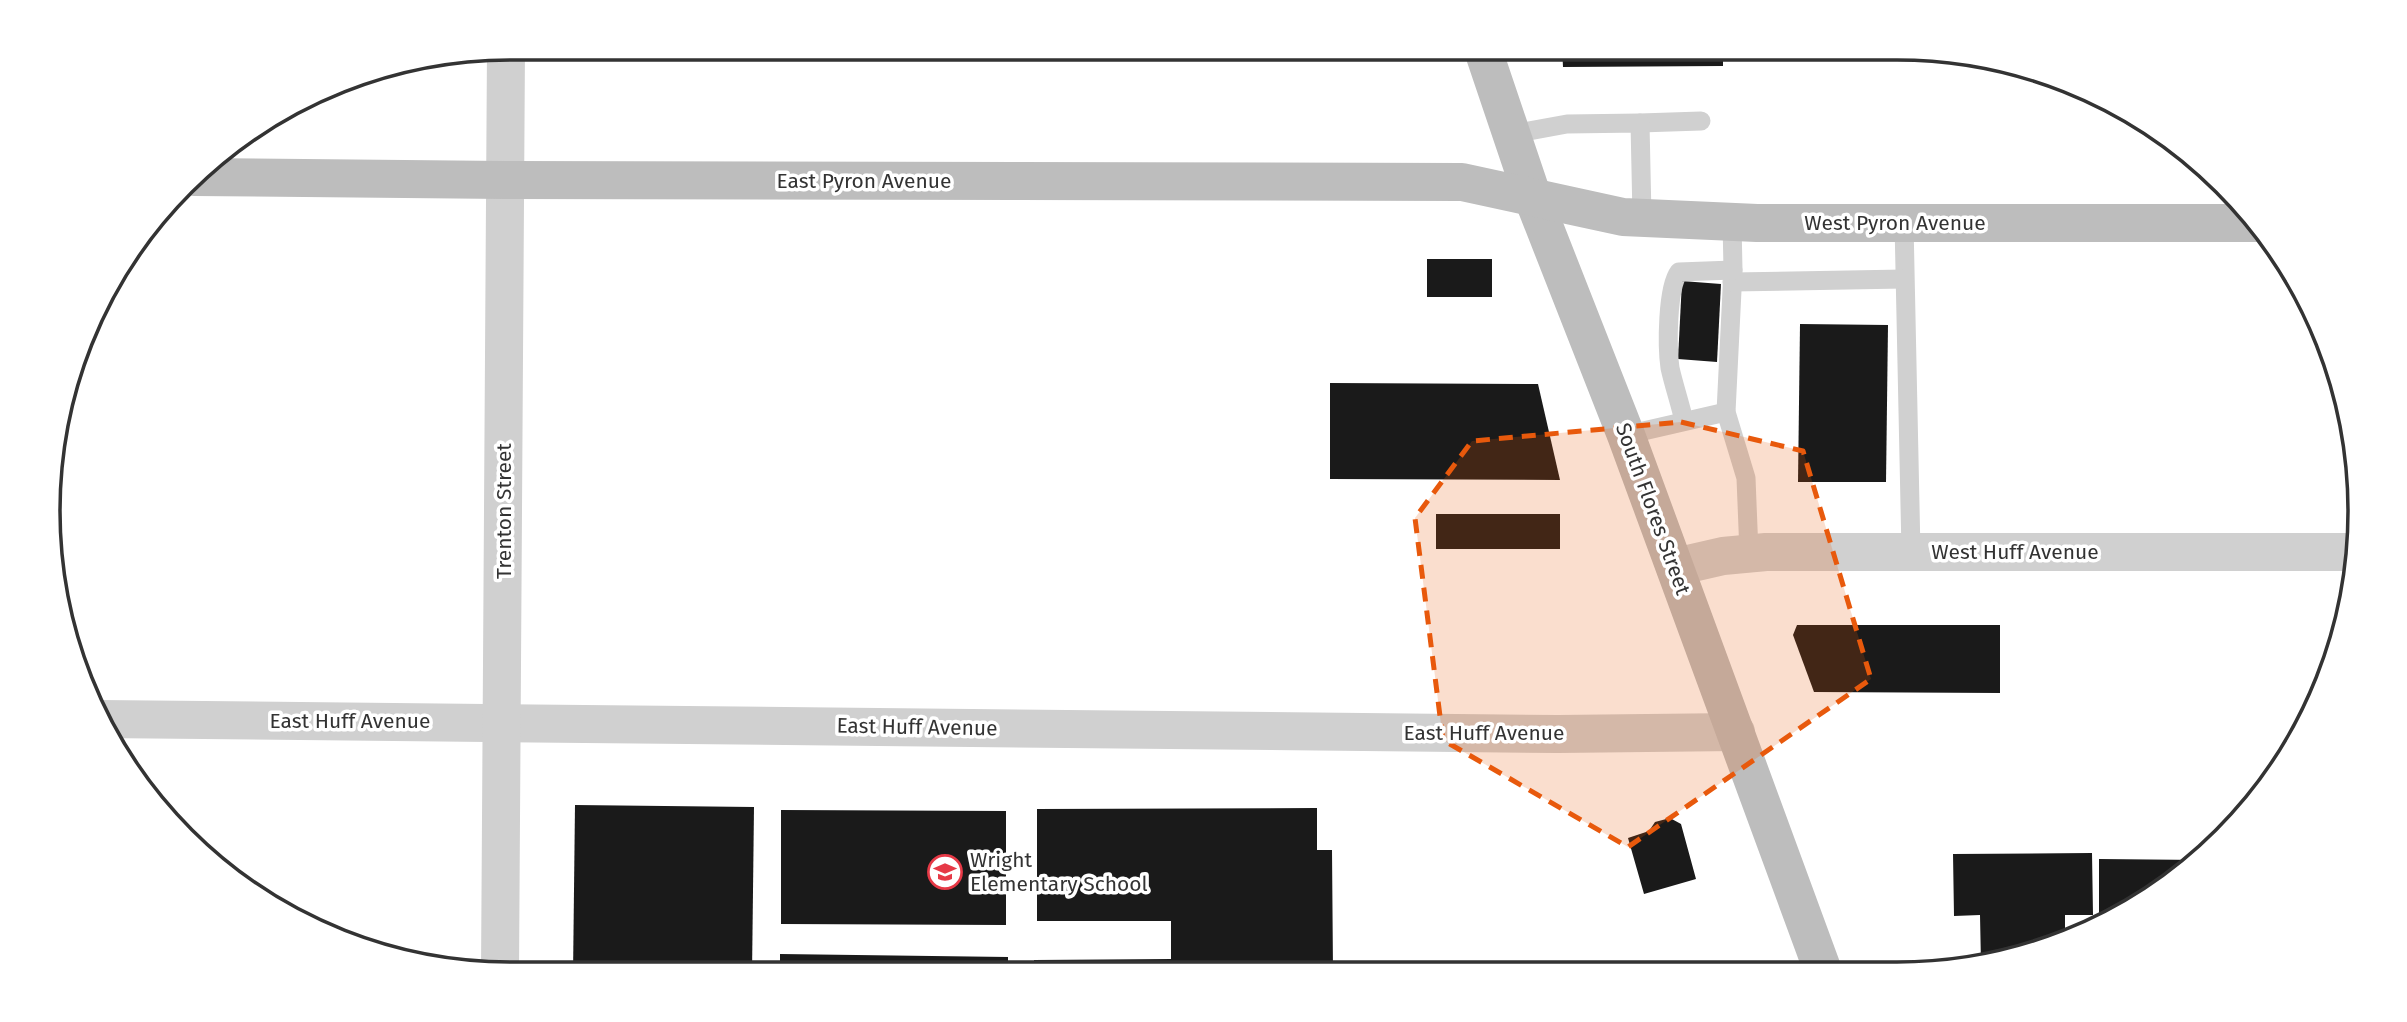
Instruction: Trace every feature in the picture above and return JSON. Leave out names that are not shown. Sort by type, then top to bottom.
[{"type":"street","name":"Trenton Street","points":[[500,962],[506,60]]},
{"type":"street","name":"South Flores Street","points":[[1486,60],[1533,198],[1626,435],[1821,962]]},
{"type":"street","name":"East Pyron Avenue","points":[[208,177],[1462,182],[1533,198]]},
{"type":"street","name":"West Pyron Avenue","points":[[1533,198],[1623,217],[1732,222],[2243,223]]},
{"type":"street","name":"West Huff Avenue","points":[[1675,567],[1749,553],[2346,552]]},
{"type":"street","name":"East Huff Avenue","points":[[110,719],[1558,734],[1736,732]]},
{"type":"lane","points":[[1512,134],[1567,124],[1702,121]]},
{"type":"lane","points":[[1640,123],[1642,217]]},
{"type":"lane","points":[[1732,222],[1726,412],[1745,478],[1749,553]]},
{"type":"lane","points":[[1904,223],[1911,551]]},
{"type":"lane","points":[[1684,421],[1670,366],[1670,300],[1674,279],[1679,272],[1732,276],[1904,279]]},
{"type":"lane","points":[[1626,435],[1726,412]]},
{"type":"highlighted area","points":[[1681,422],[1803,451],[1871,679],[1628,847],[1443,740],[1415,518],[1472,441]]},
{"type":"building","points":[[1563,60],[1723,60],[1723,66],[1563,67]]},
{"type":"building","points":[[1427,259],[1492,259],[1492,297],[1427,297]]},
{"type":"building","points":[[1682,281],[1721,284],[1717,362],[1678,359]]},
{"type":"building","points":[[1800,324],[1888,325],[1886,482],[1798,482]]},
{"type":"building","points":[[1330,383],[1538,384],[1560,480],[1330,479]]},
{"type":"building","points":[[1436,514],[1560,514],[1560,549],[1436,549]]},
{"type":"building","points":[[1797,625],[2000,625],[2000,693],[1814,692],[1793,635]]},
{"type":"building","points":[[575,805],[754,807],[752,962],[573,962]]},
{"type":"building","points":[[1317,808],[1317,850],[1332,850],[1333,962],[1034,962],[1171,959],[1171,921],[1037,921],[1037,809]]},
{"type":"building","points":[[781,810],[1006,811],[1006,925],[781,924]]},
{"type":"building","points":[[1670,818],[1681,824],[1696,879],[1644,894],[1628,838],[1649,831],[1655,822]]},
{"type":"building","points":[[2092,853],[2093,915],[2065,915],[2065,930],[2041,939],[1981,955],[1980,915],[1954,916],[1953,854]]},
{"type":"building","points":[[2099,859],[2182,860],[2147,886],[2099,914]]},
{"type":"building","points":[[780,954],[1008,957],[1008,962],[780,962]]},
{"type":"place","name":"Wright Elementary School","points":[[945,872]]}]
